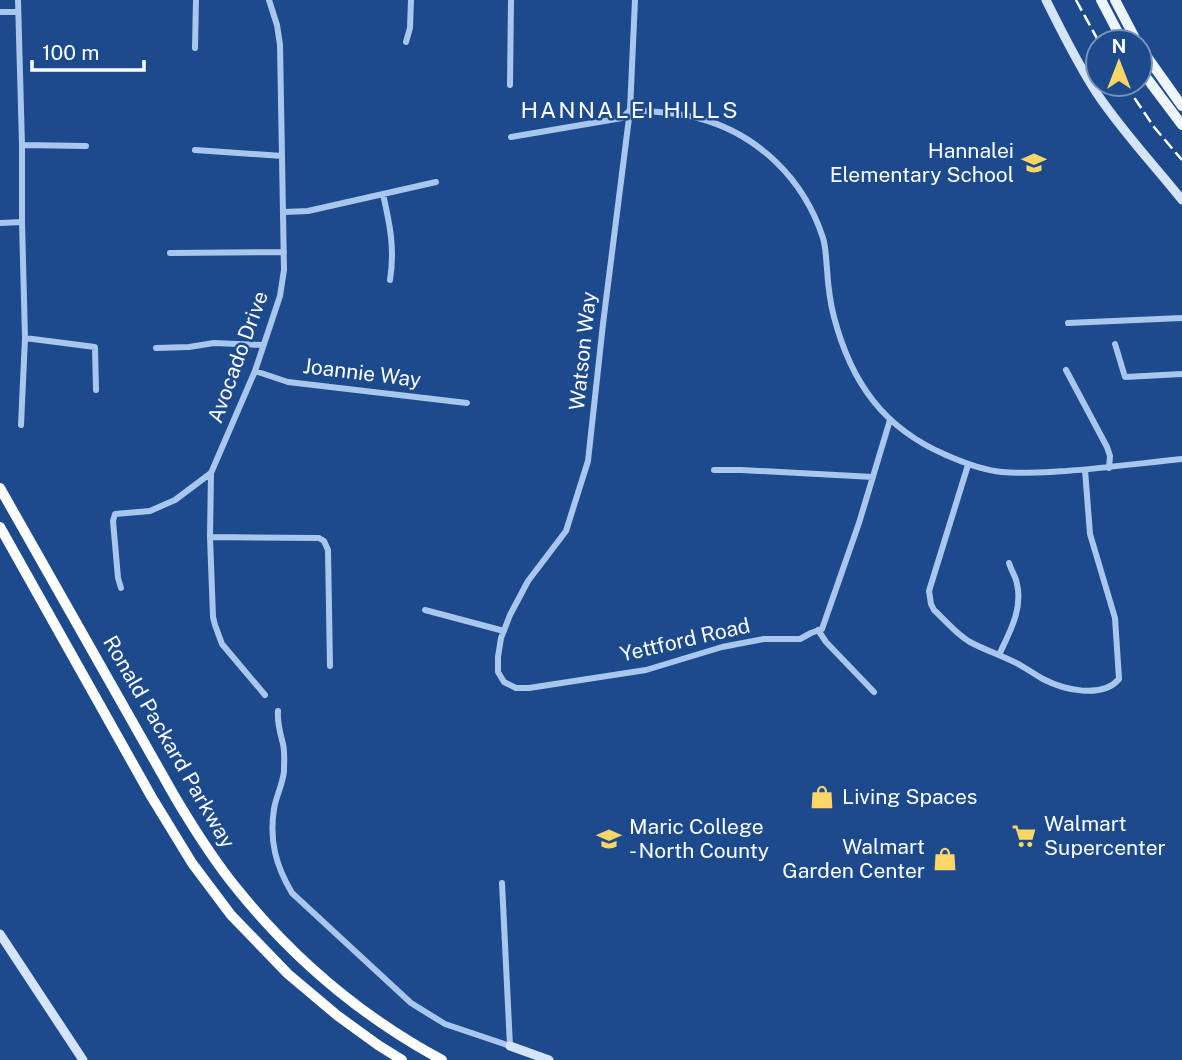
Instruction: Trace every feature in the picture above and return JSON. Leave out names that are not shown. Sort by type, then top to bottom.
[{"type":"highway","name":"Ronald Packard Parkway","points":[[0,488],[199,838],[237,889],[271,928],[330,983],[396,1033],[442,1060]]},
{"type":"highway","name":"Ronald Packard Parkway","points":[[0,527],[151,796],[192,863],[224,906],[288,974],[338,1016],[402,1060]]},
{"type":"main road","points":[[1101,0],[1116,28]]},
{"type":"main road","points":[[1115,0],[1130,28]]},
{"type":"main road","points":[[1154,67],[1182,106]]},
{"type":"main road","points":[[1154,88],[1182,125]]},
{"type":"street","points":[[18,0],[25,338],[22,425]]},
{"type":"street","points":[[195,48],[196,0]]},
{"type":"street","name":"Avocado Drive","points":[[265,695],[222,644],[216,630],[213,617],[210,537],[211,473],[255,371],[280,296],[284,270],[280,45],[269,0]]},
{"type":"street","points":[[406,42],[410,28],[411,0]]},
{"type":"street","points":[[510,85],[511,0]]},
{"type":"street","name":"Watson Way","points":[[504,682],[498,672],[498,657],[510,615],[528,581],[566,531],[588,461],[630,110],[635,0]]},
{"type":"street","points":[[1046,0],[1067,43],[1099,97],[1182,200]]},
{"type":"street","points":[[0,12],[18,12]]},
{"type":"street","points":[[511,137],[622,118],[630,110],[698,117],[728,128],[764,149],[783,168],[805,198],[825,247],[833,314],[846,355],[862,386],[880,410],[924,446],[968,465],[1002,472],[1085,470],[1182,459]]},
{"type":"street","points":[[22,145],[86,146]]},
{"type":"street","points":[[195,150],[282,156]]},
{"type":"street","points":[[284,212],[308,211],[436,182]]},
{"type":"street","points":[[383,194],[392,231],[393,260],[390,281]]},
{"type":"street","points":[[0,222],[22,222]]},
{"type":"street","points":[[170,253],[284,252]]},
{"type":"street","points":[[1068,323],[1182,318]]},
{"type":"street","points":[[25,338],[94,346],[96,390]]},
{"type":"street","points":[[156,348],[214,343],[263,345]]},
{"type":"street","points":[[1115,344],[1125,377],[1182,374]]},
{"type":"street","points":[[1066,370],[1107,447],[1110,456],[1109,468]]},
{"type":"street","name":"Joannie Way","points":[[255,371],[288,382],[467,403]]},
{"type":"street","points":[[874,692],[826,642],[818,630],[822,629],[830,609],[890,420]]},
{"type":"street","points":[[968,465],[929,590],[934,610],[969,641],[1013,661],[1045,681],[1068,688],[1106,689],[1119,679],[1115,618],[1090,534],[1085,470]]},
{"type":"street","points":[[714,470],[873,477]]},
{"type":"street","points":[[121,588],[114,514],[150,512],[175,500],[211,473]]},
{"type":"street","points":[[210,537],[319,538],[324,541],[328,550],[330,666]]},
{"type":"street","points":[[999,655],[1015,620],[1018,606],[1017,584],[1009,564]]},
{"type":"street","points":[[425,610],[504,631]]},
{"type":"street","name":"Yettford Road","points":[[504,682],[516,688],[529,688],[646,670],[711,649],[764,639],[800,639],[818,630]]},
{"type":"street","points":[[278,711],[277,723],[284,747],[284,774],[274,809],[272,836],[281,874],[292,893],[411,1003],[444,1024],[548,1060]]},
{"type":"street","points":[[502,883],[510,1046]]},
{"type":"street","points":[[0,934],[83,1060]]},
{"type":"railway","points":[[1076,0],[1091,28]]},
{"type":"railway","points":[[1134,98],[1154,127],[1182,160]]},
{"type":"place","name":"Hannalei Elementary School","points":[[1034,163]]},
{"type":"place","name":"Living Spaces","points":[[822,797]]},
{"type":"place","name":"Walmart Supercenter","points":[[1024,836]]},
{"type":"place","name":"Maric College - North County","points":[[609,839]]},
{"type":"place","name":"Walmart Garden Center","points":[[945,859]]},
{"type":"district","name":"HANNALEI HILLS","points":[[630,110]]}]
